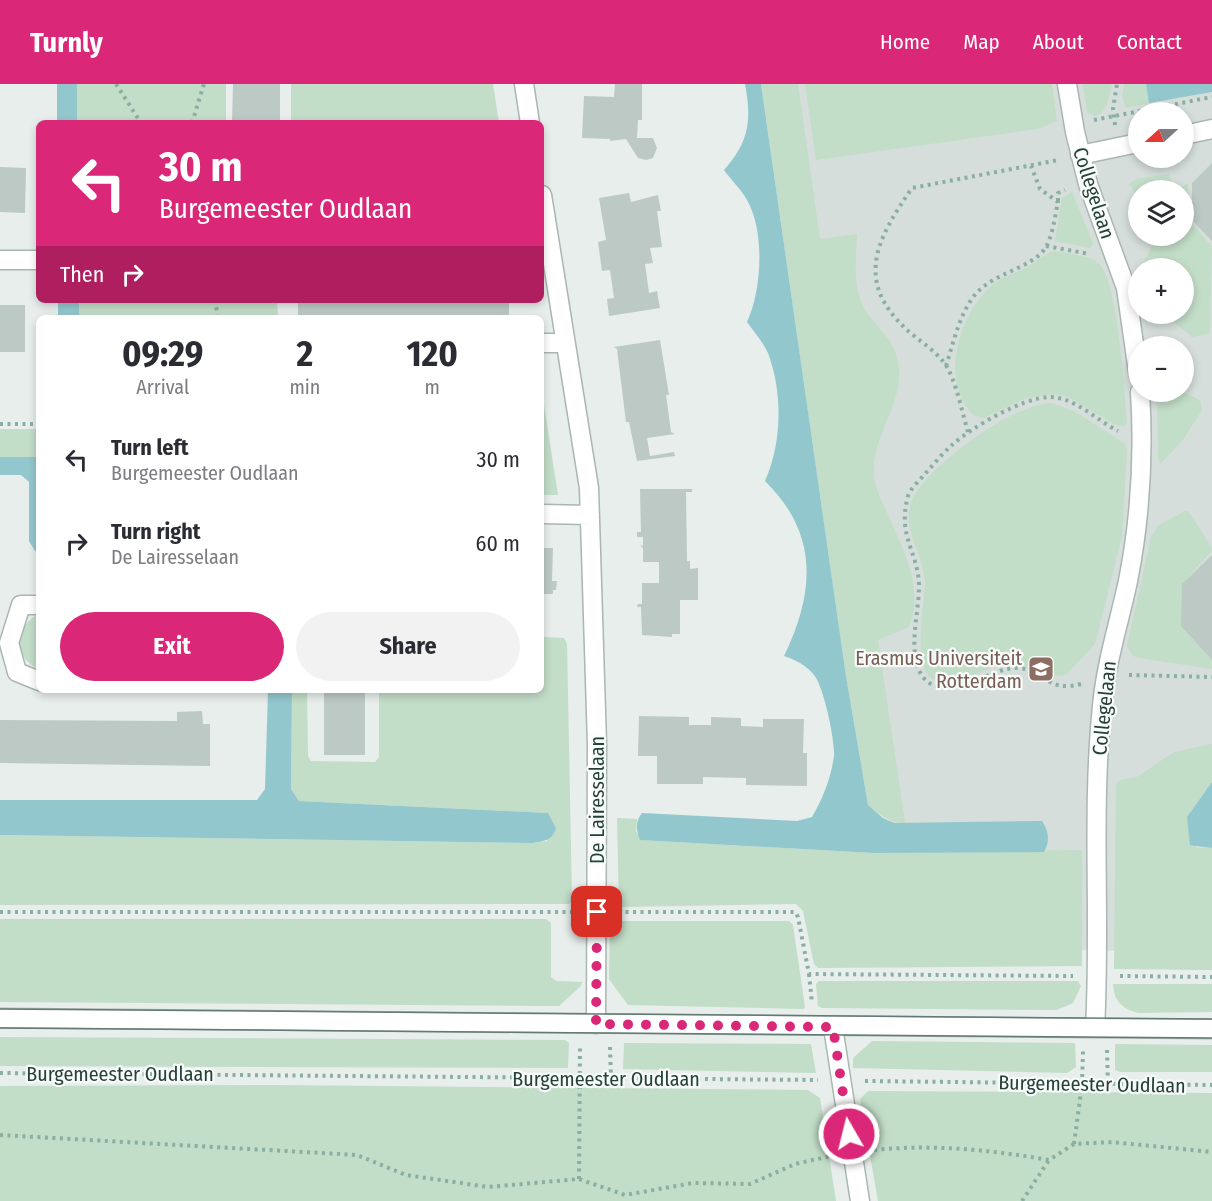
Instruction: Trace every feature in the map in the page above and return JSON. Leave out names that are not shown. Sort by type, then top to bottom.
[{"type":"street","points":[[524,84],[530,120]]},
{"type":"street","name":"Collegelaan","points":[[1067,84],[1080,155],[1128,299],[1133,336]]},
{"type":"street","points":[[1194,133],[1212,129]]},
{"type":"street","points":[[1080,155],[1128,145]]},
{"type":"street","name":"De Lairesselaan","points":[[545,238],[589,489],[597,744],[596,1024]]},
{"type":"street","points":[[0,260],[36,260]]},
{"type":"street","points":[[544,343],[565,343]]},
{"type":"street","name":"Collegelaan","points":[[1095,1028],[1098,976],[1096,806],[1105,674],[1131,561],[1140,487],[1140,402]]},
{"type":"street","points":[[544,514],[590,514]]},
{"type":"street","points":[[36,604],[21,605],[9,643],[16,672],[36,680]]},
{"type":"street","points":[[0,1018],[1212,1029]]},
{"type":"street","points":[[833,1027],[860,1201]]},
{"type":"path","points":[[116,84],[139,120]]},
{"type":"path","points":[[193,120],[204,84]]},
{"type":"path","points":[[1117,84],[1114,116],[1119,147]]},
{"type":"path","points":[[1073,124],[1212,97]]},
{"type":"path","points":[[968,432],[946,366],[889,313],[880,299],[876,267],[879,250],[892,217],[912,188],[1080,155]]},
{"type":"path","points":[[946,366],[957,329],[971,300],[987,283],[1029,261],[1046,246],[1058,202],[1040,189],[1031,166]]},
{"type":"path","points":[[1046,246],[1115,258]]},
{"type":"path","points":[[1141,442],[1110,427],[1084,409],[1050,397],[1027,402],[968,432],[951,446],[908,494],[905,535],[919,584],[915,656],[919,673],[931,684],[948,687],[966,685],[1003,669],[1015,668],[1027,669],[1048,684],[1060,687],[1089,682],[1105,674],[1212,677]]},
{"type":"path","points":[[0,424],[36,424]]},
{"type":"path","points":[[596,1024],[610,1040],[610,1079]]},
{"type":"path","points":[[1074,1144],[1084,1048],[1088,1035],[1095,1028],[1107,1044],[1108,1085]]},
{"type":"path","name":"Burgemeester Oudlaan","points":[[0,1073],[1212,1085]]},
{"type":"path","points":[[578,1079],[579,1179]]},
{"type":"path","points":[[0,1135],[357,1155],[406,1175],[488,1186],[579,1179],[625,1195],[693,1183],[750,1184],[795,1164],[852,1152],[904,1146],[981,1149],[1049,1160]]},
{"type":"path","points":[[1022,1201],[1049,1160],[1074,1144],[1112,1142],[1212,1152]]},
{"type":"shaded area","name":"Erasmus Universiteit Rotterdam","points":[[792,84],[1212,84],[1212,953],[907,946]]},
{"type":"green space","points":[[77,84],[226,84],[226,120],[77,120]]},
{"type":"green space","points":[[291,84],[493,84],[499,120],[291,120]]},
{"type":"green space","points":[[761,84],[798,84],[820,239],[857,234],[856,277],[860,298],[870,317],[891,343],[898,362],[897,391],[877,447],[874,476],[878,492],[909,565],[915,596],[909,627],[878,640],[905,823],[889,820],[868,805],[846,676]]},
{"type":"green space","points":[[805,84],[1052,84],[1057,121],[1038,129],[816,160]]},
{"type":"green space","points":[[1083,84],[1112,84],[1102,113],[1094,116],[1087,112]]},
{"type":"green space","points":[[1124,84],[1146,84],[1149,102],[1128,102],[1126,108],[1122,96]]},
{"type":"green space","points":[[1169,174],[1171,180],[1135,180]]},
{"type":"green space","points":[[1072,192],[1093,244],[1090,248],[1055,241],[1062,198]]},
{"type":"green space","points":[[1194,226],[1212,247],[1210,333],[1191,336],[1176,324],[1194,324],[1194,258],[1146,258],[1152,246],[1194,246]]},
{"type":"green space","points":[[1055,251],[1079,255],[1095,261],[1106,275],[1116,314],[1119,340],[1127,424],[1123,426],[1114,424],[1068,397],[1053,394],[1026,398],[984,418],[973,415],[963,401],[957,384],[955,367],[962,331],[970,314],[995,283]]},
{"type":"green space","points":[[79,303],[277,303],[278,315],[79,315]]},
{"type":"green space","points":[[1194,397],[1200,400],[1202,410],[1182,441],[1160,464],[1157,402],[1194,402]]},
{"type":"green space","points":[[1052,403],[1076,412],[1125,444],[1127,451],[1122,536],[1095,644],[1067,674],[1062,676],[1009,664],[993,667],[957,681],[939,682],[925,671],[922,660],[921,633],[925,582],[924,572],[910,530],[909,508],[913,498],[937,469],[995,424],[1035,406]]},
{"type":"green space","points":[[544,405],[558,495],[544,495]]},
{"type":"green space","points":[[0,429],[36,429],[36,457],[0,457]]},
{"type":"green space","points":[[1188,511],[1212,551],[1182,584],[1181,626],[1212,660],[1212,669],[1140,658],[1133,656],[1127,646],[1151,537],[1159,525]]},
{"type":"green space","points":[[36,616],[36,667],[24,658],[20,642],[21,633]]},
{"type":"green space","points":[[544,637],[564,638],[567,644],[572,901],[569,904],[0,905],[0,835],[532,843],[547,841],[548,813],[299,801],[291,789],[292,693],[307,693],[308,756],[311,761],[375,762],[379,757],[379,693],[544,693]]},
{"type":"green space","points":[[1212,744],[1212,782],[1187,817],[1196,848],[1212,848],[1212,970],[1114,969],[1116,784],[1120,780],[1137,777],[1174,752]]},
{"type":"green space","points":[[617,818],[637,819],[636,831],[641,840],[873,853],[1082,850],[1082,966],[818,968],[814,964],[803,911],[796,904],[619,907]]},
{"type":"green space","points":[[0,919],[546,919],[551,923],[551,977],[556,981],[582,982],[581,986],[559,1006],[0,1002]]},
{"type":"green space","points":[[615,921],[789,921],[793,925],[805,1007],[804,1009],[628,1005],[609,979],[610,925]]},
{"type":"green space","points":[[819,981],[1078,981],[1081,986],[1073,1003],[1057,1010],[822,1008],[818,1006],[816,984]]},
{"type":"green space","points":[[1113,984],[1212,984],[1212,1012],[1138,1013],[1127,1009],[1120,1003],[1115,995]]},
{"type":"green space","points":[[0,1037],[565,1040],[569,1043],[568,1068],[0,1066]]},
{"type":"green space","points":[[872,1041],[1075,1043],[1076,1067],[1067,1073],[853,1068],[853,1058]]},
{"type":"green space","points":[[624,1043],[811,1044],[816,1073],[623,1069]]},
{"type":"green space","points":[[1115,1044],[1212,1045],[1212,1072],[1120,1072],[1115,1070]]},
{"type":"green space","points":[[275,1085],[808,1090],[820,1098],[836,1201],[0,1201],[0,1086]]},
{"type":"green space","points":[[868,1091],[1212,1093],[1212,1201],[878,1201],[860,1099]]},
{"type":"water","points":[[57,84],[77,84],[77,120],[57,120]]},
{"type":"water","points":[[745,84],[761,84],[846,676],[868,805],[883,818],[894,823],[1042,821],[1048,836],[1044,852],[873,853],[640,840],[637,826],[642,813],[797,821],[812,817],[826,788],[834,756],[828,714],[818,681],[804,666],[784,656],[802,609],[806,586],[806,564],[803,543],[795,522],[783,501],[765,481],[775,451],[778,401],[773,368],[768,353],[747,322],[756,294],[758,278],[757,228],[747,200],[724,170],[739,150],[746,130],[748,109]]},
{"type":"water","points":[[1146,84],[1212,84],[1212,92],[1149,102]]},
{"type":"water","points":[[58,303],[79,303],[79,315],[58,315]]},
{"type":"water","points":[[0,457],[36,457],[36,551],[29,541],[29,482],[21,475],[0,475]]},
{"type":"water","points":[[268,693],[292,693],[291,789],[299,801],[548,813],[556,828],[547,840],[532,843],[0,835],[0,800],[257,800],[265,789]]},
{"type":"water","points":[[1212,782],[1212,848],[1190,845],[1187,817]]},
{"type":"building","points":[[233,84],[280,84],[280,120],[232,120]]},
{"type":"building","points":[[615,84],[642,84],[642,120],[638,120],[637,138],[653,138],[657,148],[653,158],[646,160],[638,158],[626,139],[610,141],[610,139],[582,138],[584,96],[614,97]]},
{"type":"building","points":[[1212,163],[1212,241],[1194,222],[1194,181]]},
{"type":"building","points":[[0,167],[26,168],[25,213],[0,212]]},
{"type":"building","points":[[629,193],[631,202],[658,195],[661,211],[657,211],[662,247],[650,248],[653,263],[645,264],[649,293],[657,291],[660,308],[609,316],[607,299],[614,298],[610,270],[602,271],[598,242],[606,240],[599,198]]},
{"type":"building","points":[[298,303],[509,303],[509,315],[298,315]]},
{"type":"building","points":[[0,305],[25,305],[25,352],[0,352]]},
{"type":"building","points":[[660,340],[669,395],[666,395],[671,432],[675,434],[647,438],[650,456],[674,452],[675,456],[637,461],[629,422],[626,422],[617,349],[614,347]]},
{"type":"building","points":[[640,489],[692,489],[692,492],[686,492],[687,561],[690,561],[690,569],[698,568],[698,600],[680,600],[680,634],[672,634],[672,637],[642,635],[641,607],[637,607],[638,604],[642,604],[642,583],[659,583],[659,562],[643,562],[643,548],[640,545],[643,546],[643,537],[637,537],[637,532],[641,532]]},
{"type":"building","points":[[544,548],[553,548],[552,581],[557,581],[553,594],[544,594]]},
{"type":"building","points":[[1212,555],[1212,660],[1181,626],[1182,584]]},
{"type":"building","points":[[324,693],[365,693],[365,755],[324,755]]},
{"type":"building","points":[[202,711],[203,724],[210,724],[210,766],[0,763],[0,720],[177,721],[177,712]]},
{"type":"building","points":[[639,716],[689,717],[689,725],[711,725],[711,717],[741,718],[741,726],[763,727],[763,719],[804,719],[803,753],[807,753],[807,786],[746,785],[746,778],[703,777],[703,784],[657,784],[657,756],[638,756]]},
{"type":"tram line","points":[[0,1009],[1212,1019]]},
{"type":"tram line","points":[[0,1028],[1212,1038]]},
{"type":"place","name":"Erasmus Universiteit Rotterdam","points":[[1041,669]]},
{"type":"route","points":[[597,912],[596,1024],[833,1027],[849,1134]]}]
